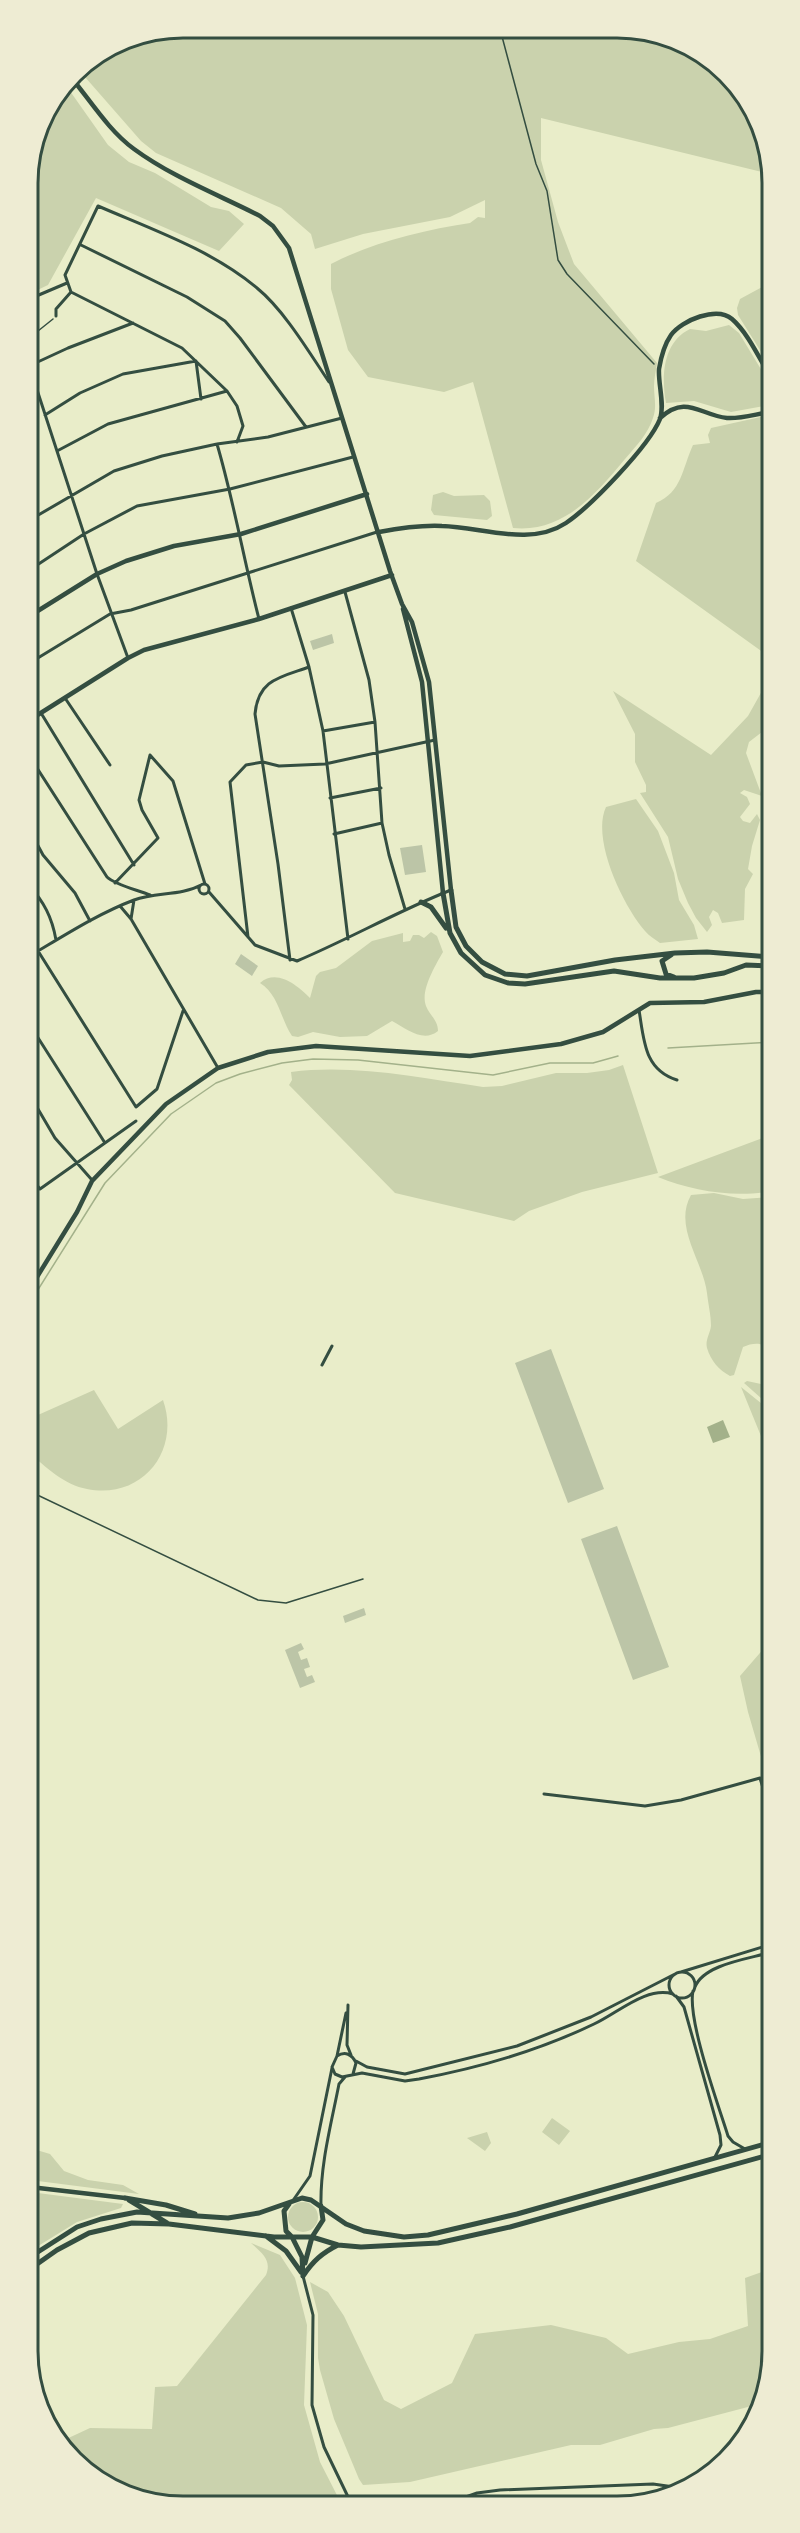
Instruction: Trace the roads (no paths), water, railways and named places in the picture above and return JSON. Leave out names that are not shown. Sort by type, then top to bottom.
[{"type":"main road","points":[[76,84],[111,127],[132,148],[152,161],[260,216],[282,237],[294,264],[402,603],[422,682],[443,893],[450,933]]},
{"type":"main road","points":[[660,417],[659,369],[664,348],[672,333],[692,320],[723,315],[730,317],[740,328],[762,363]]},
{"type":"main road","points":[[379,532],[411,527],[441,526],[529,536],[553,530],[566,524],[608,487],[660,417],[669,409],[685,406],[725,418],[762,413]]},
{"type":"main road","points":[[38,611],[97,574],[126,561],[174,546],[241,534],[367,494]]},
{"type":"main road","points":[[38,715],[144,650],[260,619],[392,575]]},
{"type":"main road","points":[[402,603],[412,622],[429,682],[456,927],[466,946],[482,962],[504,974],[527,976],[615,960],[675,953],[707,952],[762,956]]},
{"type":"main road","points":[[421,902],[431,907],[461,953],[473,966],[485,975],[508,983],[525,984],[614,970],[660,978],[694,978],[724,973],[746,965],[762,966]]},
{"type":"main road","points":[[675,953],[663,961],[663,971],[672,976],[694,978]]},
{"type":"main road","points":[[38,1275],[77,1212],[92,1181],[166,1104],[218,1068],[268,1052],[316,1046],[470,1056],[561,1044],[603,1032],[650,1003],[704,1002],[762,992]]},
{"type":"main road","points":[[38,2252],[77,2227],[128,2213],[228,2218],[248,2216],[307,2198],[346,2224],[364,2231],[404,2237],[428,2235],[517,2214],[762,2145]]},
{"type":"main road","points":[[38,2263],[89,2233],[132,2223],[169,2223],[265,2235],[312,2237],[338,2246],[390,2247],[438,2243],[510,2227],[762,2157]]},
{"type":"main road","points":[[38,2188],[166,2205],[202,2217]]},
{"type":"main road","points":[[125,2198],[130,2203],[128,2213]]},
{"type":"main road","points":[[125,2198],[169,2223]]},
{"type":"main road","points":[[292,2202],[284,2211],[283,2217],[286,2231],[292,2237],[302,2257],[303,2276]]},
{"type":"main road","points":[[303,2276],[312,2237],[323,2220],[321,2206]]},
{"type":"main road","points":[[265,2235],[292,2258],[303,2276]]},
{"type":"main road","points":[[303,2276],[314,2261],[338,2246]]},
{"type":"street","points":[[237,442],[243,426],[237,406],[227,391],[182,348],[71,292],[65,275],[98,206],[221,263],[258,289],[299,337],[332,386]]},
{"type":"street","points":[[81,245],[188,297],[225,321],[306,427]]},
{"type":"street","points":[[38,295],[67,283]]},
{"type":"street","points":[[56,316],[56,309],[71,292]]},
{"type":"street","points":[[38,360],[133,323]]},
{"type":"street","points":[[196,361],[201,399]]},
{"type":"street","points":[[45,415],[80,393],[123,374],[196,361]]},
{"type":"street","points":[[57,451],[108,424],[227,391]]},
{"type":"street","points":[[38,394],[110,614],[128,658]]},
{"type":"street","points":[[38,515],[114,471],[162,456],[217,444],[268,437],[342,417]]},
{"type":"street","points":[[217,444],[231,489],[247,574],[260,619]]},
{"type":"street","points":[[38,564],[84,534],[137,506],[231,489],[355,457]]},
{"type":"street","points":[[38,658],[110,614],[130,610],[379,532]]},
{"type":"street","points":[[345,592],[369,680],[375,722],[382,823],[405,909]]},
{"type":"street","points":[[291,608],[309,667],[323,731],[325,764],[348,939]]},
{"type":"street","points":[[290,960],[257,729],[257,698],[266,686],[279,678],[309,667]]},
{"type":"street","points":[[65,698],[110,765]]},
{"type":"street","points":[[41,713],[134,865]]},
{"type":"street","points":[[323,731],[375,722]]},
{"type":"street","points":[[248,937],[230,782],[246,765],[263,762],[279,766],[325,764],[435,740]]},
{"type":"street","points":[[115,883],[158,838],[139,800],[150,755],[173,781],[203,884],[209,887],[209,892],[255,945],[297,961],[348,939],[405,909],[451,890]]},
{"type":"street","points":[[38,770],[107,878],[150,895]]},
{"type":"street","points":[[330,798],[381,788]]},
{"type":"street","points":[[334,834],[382,823]]},
{"type":"street","points":[[38,846],[43,855],[75,893],[90,921]]},
{"type":"street","points":[[183,1011],[157,1089],[136,1107],[39,951],[90,921],[134,900],[150,895],[192,890],[203,884]]},
{"type":"street","points":[[201,894],[199,889],[203,884]]},
{"type":"street","points":[[192,890],[201,894],[209,892]]},
{"type":"street","points":[[38,895],[51,917],[56,940]]},
{"type":"street","points":[[131,919],[134,900]]},
{"type":"street","points":[[120,906],[131,919],[218,1068]]},
{"type":"street","points":[[638,1009],[648,1056],[654,1068],[664,1077],[676,1080]]},
{"type":"street","points":[[38,1038],[105,1143]]},
{"type":"street","points":[[38,1107],[55,1138],[92,1181]]},
{"type":"street","points":[[38,1186],[40,1189],[75,1162],[136,1121]]},
{"type":"street","points":[[322,1365],[332,1346]]},
{"type":"street","points":[[544,1794],[645,1806],[681,1800],[760,1778],[762,1785]]},
{"type":"street","points":[[337,2056],[344,2053],[367,2067],[405,2074],[517,2046],[591,2017],[675,1974],[762,1947]]},
{"type":"street","points":[[747,2150],[733,2142],[728,2136],[695,2024],[692,2004],[698,1979],[714,1968],[762,1955]]},
{"type":"street","points":[[681,1972],[692,1976],[694,1989]]},
{"type":"street","points":[[675,1974],[669,1983],[684,2007],[720,2135],[721,2145],[717,2155],[711,2160]]},
{"type":"street","points":[[321,2206],[320,2186],[325,2154],[339,2084],[345,2077],[362,2073],[405,2081],[423,2078],[516,2054],[594,2025],[656,1992],[684,1997],[694,1989]]},
{"type":"street","points":[[292,2202],[310,2176],[332,2067],[337,2056],[348,2005],[347,2045],[356,2067],[352,2074]]},
{"type":"street","points":[[332,2067],[335,2074],[345,2077]]},
{"type":"street","points":[[303,2276],[313,2315],[312,2405],[324,2447],[348,2496]]},
{"type":"street","points":[[469,2496],[500,2490],[652,2484],[668,2486]]},
{"type":"lane","points":[[38,1495],[258,1600],[286,1603],[363,1579]]},
{"type":"waterway","points":[[668,1048],[762,1043]]},
{"type":"waterway","points":[[38,1290],[105,1183],[171,1114],[216,1083],[282,1063],[313,1059],[358,1060],[493,1075],[550,1063],[593,1063],[618,1056]]}]
